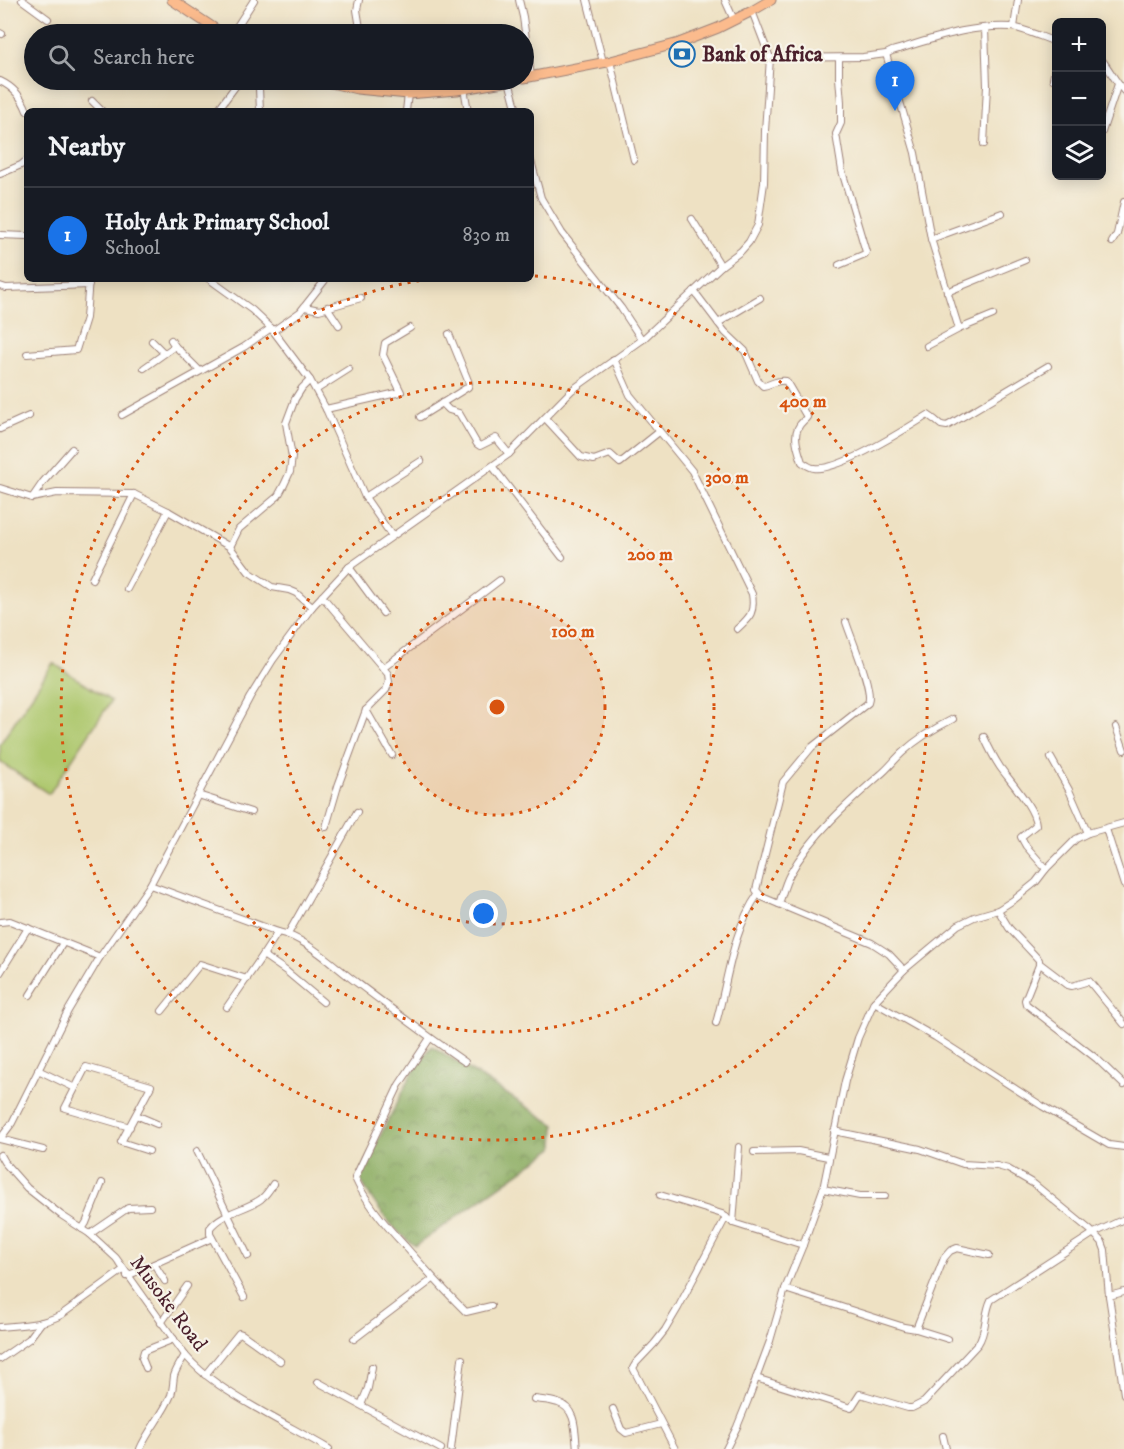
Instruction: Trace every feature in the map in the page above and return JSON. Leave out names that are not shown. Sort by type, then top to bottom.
[{"type":"main road","points":[[172,0],[209,24]]},
{"type":"main road","points":[[534,76],[606,62],[679,43],[718,28],[771,0]]},
{"type":"main road","points":[[391,90],[408,94],[445,90]]},
{"type":"street","points":[[22,0],[48,19]]},
{"type":"street","points":[[238,24],[254,0]]},
{"type":"street","points":[[359,0],[357,10],[359,24]]},
{"type":"street","points":[[519,0],[523,24]]},
{"type":"street","points":[[587,0],[634,160]]},
{"type":"street","points":[[725,0],[734,20]]},
{"type":"street","points":[[1014,27],[1018,0]]},
{"type":"street","points":[[43,1150],[0,1139],[12,1124],[68,1011],[100,957],[150,885],[250,698],[273,660],[312,607],[349,567],[509,454],[572,390],[642,340],[749,242],[758,225],[764,183],[770,57],[752,11]]},
{"type":"street","points":[[770,57],[839,58],[886,54],[933,39],[985,28],[1014,27],[1052,41]]},
{"type":"street","points":[[984,144],[987,86],[985,28]]},
{"type":"street","points":[[886,54],[915,153],[931,238],[959,329]]},
{"type":"street","points":[[839,58],[841,123],[836,134],[842,171],[866,252],[839,265]]},
{"type":"street","points":[[1106,65],[1124,90]]},
{"type":"street","points":[[0,81],[10,86],[24,102],[26,108]]},
{"type":"street","points":[[1103,126],[1118,84]]},
{"type":"street","points":[[219,108],[233,90]]},
{"type":"street","points":[[257,90],[260,108]]},
{"type":"street","points":[[464,90],[467,108]]},
{"type":"street","points":[[514,90],[517,108]]},
{"type":"street","points":[[406,108],[408,94]]},
{"type":"street","points":[[92,101],[99,108]]},
{"type":"street","points":[[0,174],[24,162]]},
{"type":"street","points":[[534,172],[541,198],[562,233],[621,308],[642,340]]},
{"type":"street","points":[[1112,242],[1117,234],[1124,202]]},
{"type":"street","points":[[931,238],[1002,213]]},
{"type":"street","points":[[692,219],[721,266]]},
{"type":"street","points":[[0,236],[24,236]]},
{"type":"street","points":[[947,292],[1025,260]]},
{"type":"street","points":[[0,286],[6,288],[89,282],[86,318],[76,350],[27,354]]},
{"type":"street","points":[[213,282],[252,310],[272,329],[310,380],[326,409],[365,498],[392,536]]},
{"type":"street","points":[[122,415],[244,347],[300,312],[324,282]]},
{"type":"street","points":[[694,291],[725,332],[745,351],[758,381],[763,386],[782,380],[786,381],[807,417],[798,425],[795,435],[802,462],[813,468],[826,468],[844,463],[928,415],[941,426],[947,426],[1048,366]]},
{"type":"street","points":[[305,307],[327,308],[361,298]]},
{"type":"street","points":[[718,323],[760,298]]},
{"type":"street","points":[[327,308],[339,326]]},
{"type":"street","points":[[927,346],[993,315]]},
{"type":"street","points":[[326,409],[401,392],[383,355],[385,343],[410,328]]},
{"type":"street","points":[[420,417],[468,387],[469,383],[448,334]]},
{"type":"street","points":[[152,341],[164,353]]},
{"type":"street","points":[[144,368],[173,343],[200,371]]},
{"type":"street","points":[[614,359],[630,395],[692,471],[752,594],[754,607],[748,619],[737,629]]},
{"type":"street","points":[[316,390],[349,369]]},
{"type":"street","points":[[231,547],[239,530],[278,496],[284,485],[290,472],[292,457],[286,423],[295,399],[310,380]]},
{"type":"street","points":[[442,403],[450,410],[459,413],[477,444],[480,446],[496,438],[509,454]]},
{"type":"street","points":[[0,429],[29,416]]},
{"type":"street","points":[[545,418],[581,457],[594,460],[610,454],[620,463],[659,432]]},
{"type":"street","points":[[32,498],[42,482],[72,449]]},
{"type":"street","points":[[365,498],[421,461]]},
{"type":"street","points":[[493,467],[562,557]]},
{"type":"street","points":[[0,488],[32,498],[57,494],[134,494],[231,547],[249,572],[272,587],[296,593],[312,607]]},
{"type":"street","points":[[92,579],[134,494]]},
{"type":"street","points":[[127,589],[168,511]]},
{"type":"street","points":[[349,567],[383,614]]},
{"type":"street","points":[[383,668],[500,580]]},
{"type":"street","points":[[322,596],[388,674],[389,682],[386,690],[366,710],[338,786],[326,827]]},
{"type":"street","points":[[846,622],[865,676],[870,698],[868,703],[812,747],[783,782],[756,887],[758,894],[762,897],[872,943],[889,954],[904,969]]},
{"type":"street","points":[[366,710],[392,756]]},
{"type":"street","points":[[779,904],[789,875],[808,847],[842,810],[902,752],[929,731],[954,720]]},
{"type":"street","points":[[1116,727],[1124,750]]},
{"type":"street","points":[[984,738],[1035,819],[1036,825],[1021,837],[1046,869]]},
{"type":"street","points":[[1051,758],[1074,800],[1088,833]]},
{"type":"street","points":[[198,795],[251,812]]},
{"type":"street","points":[[288,934],[357,812]]},
{"type":"street","points":[[726,1449],[737,1427],[770,1341],[785,1289],[823,1189],[845,1081],[858,1038],[874,1002],[904,969],[964,921],[998,910],[1015,899],[1036,882],[1076,839],[1088,833],[1124,823]]},
{"type":"street","points":[[1106,829],[1124,885]]},
{"type":"street","points":[[150,885],[288,934],[465,1062]]},
{"type":"street","points":[[716,1023],[739,928],[758,894]]},
{"type":"street","points":[[998,910],[1009,928],[1039,963],[1068,985],[1089,981],[1124,1024]]},
{"type":"street","points":[[0,922],[10,921],[100,957]]},
{"type":"street","points":[[0,974],[28,928]]},
{"type":"street","points":[[227,1007],[278,932]]},
{"type":"street","points":[[30,994],[63,943]]},
{"type":"street","points":[[263,955],[323,1002]]},
{"type":"street","points":[[1039,963],[1025,1002],[1097,1059],[1124,1085]]},
{"type":"street","points":[[162,1011],[200,964],[247,979]]},
{"type":"street","points":[[874,1002],[935,1037],[1090,1134],[1109,1145],[1124,1147]]},
{"type":"street","points":[[430,1038],[399,1086],[355,1178],[360,1189],[386,1225],[433,1279],[466,1312],[491,1306]]},
{"type":"street","points":[[130,1127],[65,1108],[86,1067],[151,1086],[130,1127],[121,1142],[149,1151]]},
{"type":"street","points":[[38,1071],[75,1088]]},
{"type":"street","points":[[136,1115],[157,1124]]},
{"type":"street","points":[[834,1131],[920,1149],[963,1164],[1008,1169],[1034,1184],[1094,1233],[1102,1242],[1105,1250],[1109,1296],[1124,1394]]},
{"type":"street","points":[[734,1223],[739,1147]]},
{"type":"street","points":[[197,1151],[248,1256]]},
{"type":"street","points":[[754,1152],[798,1151],[828,1157]]},
{"type":"street","name":"Musoke Road","points":[[0,1155],[27,1188],[90,1234],[116,1258],[185,1355],[205,1375],[316,1445],[329,1449]]},
{"type":"street","points":[[82,1229],[102,1183]]},
{"type":"street","points":[[244,1297],[210,1234],[210,1228],[216,1221],[262,1198],[273,1184]]},
{"type":"street","points":[[823,1189],[860,1196],[885,1196]]},
{"type":"street","points":[[660,1195],[722,1214],[734,1223],[803,1245]]},
{"type":"street","points":[[90,1234],[128,1208],[150,1207]]},
{"type":"street","points":[[675,1449],[633,1368],[669,1323],[726,1217]]},
{"type":"street","points":[[756,1378],[851,1407],[860,1394],[912,1408],[924,1402],[978,1344],[983,1334],[991,1300],[1094,1233],[1124,1219]]},
{"type":"street","points":[[0,1327],[51,1320],[125,1273],[154,1264],[212,1238]]},
{"type":"street","points":[[916,1329],[944,1258],[950,1251],[957,1248],[989,1255]]},
{"type":"street","points":[[154,1264],[165,1281]]},
{"type":"street","points":[[354,1338],[433,1279]]},
{"type":"street","points":[[161,1323],[187,1286]]},
{"type":"street","points":[[785,1289],[948,1339]]},
{"type":"street","points":[[1109,1296],[1124,1292]]},
{"type":"street","points":[[0,1359],[29,1339],[41,1323]]},
{"type":"street","points":[[205,1375],[239,1333],[280,1360]]},
{"type":"street","points":[[146,1368],[142,1358],[144,1351],[174,1340]]},
{"type":"street","points":[[140,1449],[171,1395],[174,1376],[185,1355]]},
{"type":"street","points":[[451,1449],[462,1359]]},
{"type":"street","points":[[361,1405],[368,1388],[372,1367]]},
{"type":"street","points":[[318,1382],[441,1449]]},
{"type":"street","points":[[534,1399],[559,1403],[573,1414],[577,1449]]},
{"type":"street","points":[[613,1409],[621,1429],[627,1433],[662,1424]]},
{"type":"street","points":[[943,1436],[946,1449]]},
{"type":"green space","points":[[53,663],[111,701],[49,794],[0,762],[0,744]]},
{"type":"green space","points":[[432,1046],[555,1125],[554,1148],[415,1246],[383,1215],[359,1177],[416,1066]]},
{"type":"place","name":"Bank of Africa","points":[[682,54]]},
{"type":"place","name":"Holy Ark Primary School","points":[[895,111]]}]
